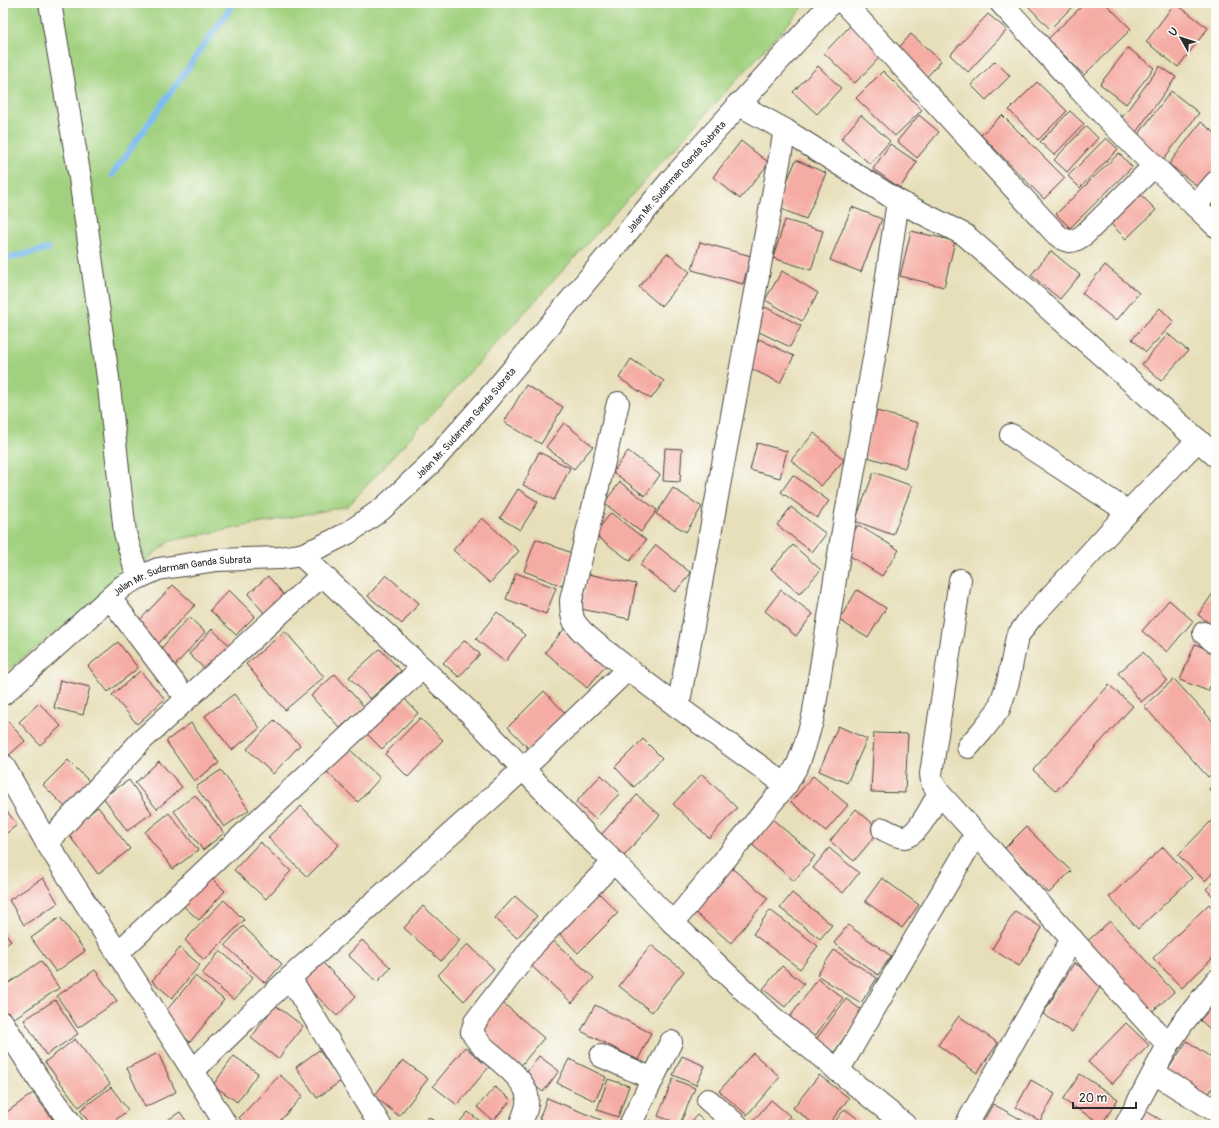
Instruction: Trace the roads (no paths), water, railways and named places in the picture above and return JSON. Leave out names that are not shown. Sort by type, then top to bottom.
[{"type":"street","points":[[50,3],[80,178],[108,378],[125,533],[138,578]]},
{"type":"street","name":"Jalan Mr. Sudarman Ganda Subrata","points":[[3,694],[123,586],[138,578],[158,569],[217,560],[280,558],[300,554],[348,534],[382,509],[435,458],[487,400],[671,180],[738,104],[831,3]]},
{"type":"street","points":[[844,3],[1062,240],[1074,241],[1085,234],[1154,166]]},
{"type":"street","points":[[1001,3],[1080,90],[1154,166],[1216,226]]},
{"type":"street","points":[[738,104],[785,130],[898,201],[965,236],[1216,456]]},
{"type":"street","points":[[678,708],[785,130]]},
{"type":"street","points":[[1194,206],[1216,182]]},
{"type":"street","points":[[673,923],[786,785],[798,764],[806,745],[813,717],[841,542],[879,330],[898,201]]},
{"type":"street","points":[[618,403],[571,600],[571,609],[574,621],[582,631],[678,708],[786,785]]},
{"type":"street","points":[[1011,435],[1128,512]]},
{"type":"street","points":[[968,747],[999,709],[1008,682],[1017,637],[1029,620],[1128,512],[1198,440]]},
{"type":"street","points":[[300,554],[466,709],[583,832],[673,923],[771,1016],[905,1125]]},
{"type":"street","points":[[47,843],[142,740],[322,575]]},
{"type":"street","points":[[960,580],[931,774],[932,782],[939,793],[1168,1045]]},
{"type":"street","points":[[110,598],[177,687]]},
{"type":"street","points":[[118,953],[422,668]]},
{"type":"street","points":[[193,1071],[237,1026],[523,769],[628,669]]},
{"type":"street","points":[[3,765],[47,843],[193,1071],[225,1125]]},
{"type":"street","points":[[883,829],[903,837],[913,833],[939,793]]},
{"type":"street","points":[[838,1071],[976,834]]},
{"type":"street","points":[[522,1125],[528,1101],[524,1085],[477,1041],[472,1032],[475,1022],[536,942],[614,862]]},
{"type":"street","points":[[966,1125],[1072,940]]},
{"type":"street","points":[[290,978],[380,1125]]},
{"type":"street","points":[[1126,1125],[1168,1045],[1182,1024],[1216,981]]},
{"type":"street","points":[[3,1023],[39,1080],[72,1125]]},
{"type":"street","points":[[630,1125],[671,1042]]},
{"type":"street","points":[[601,1056],[653,1079]]},
{"type":"street","points":[[1154,1073],[1216,1111]]},
{"type":"street","points":[[708,1100],[737,1125]]},
{"type":"waterway","points":[[112,175],[234,3]]},
{"type":"waterway","points":[[3,259],[48,249]]}]
